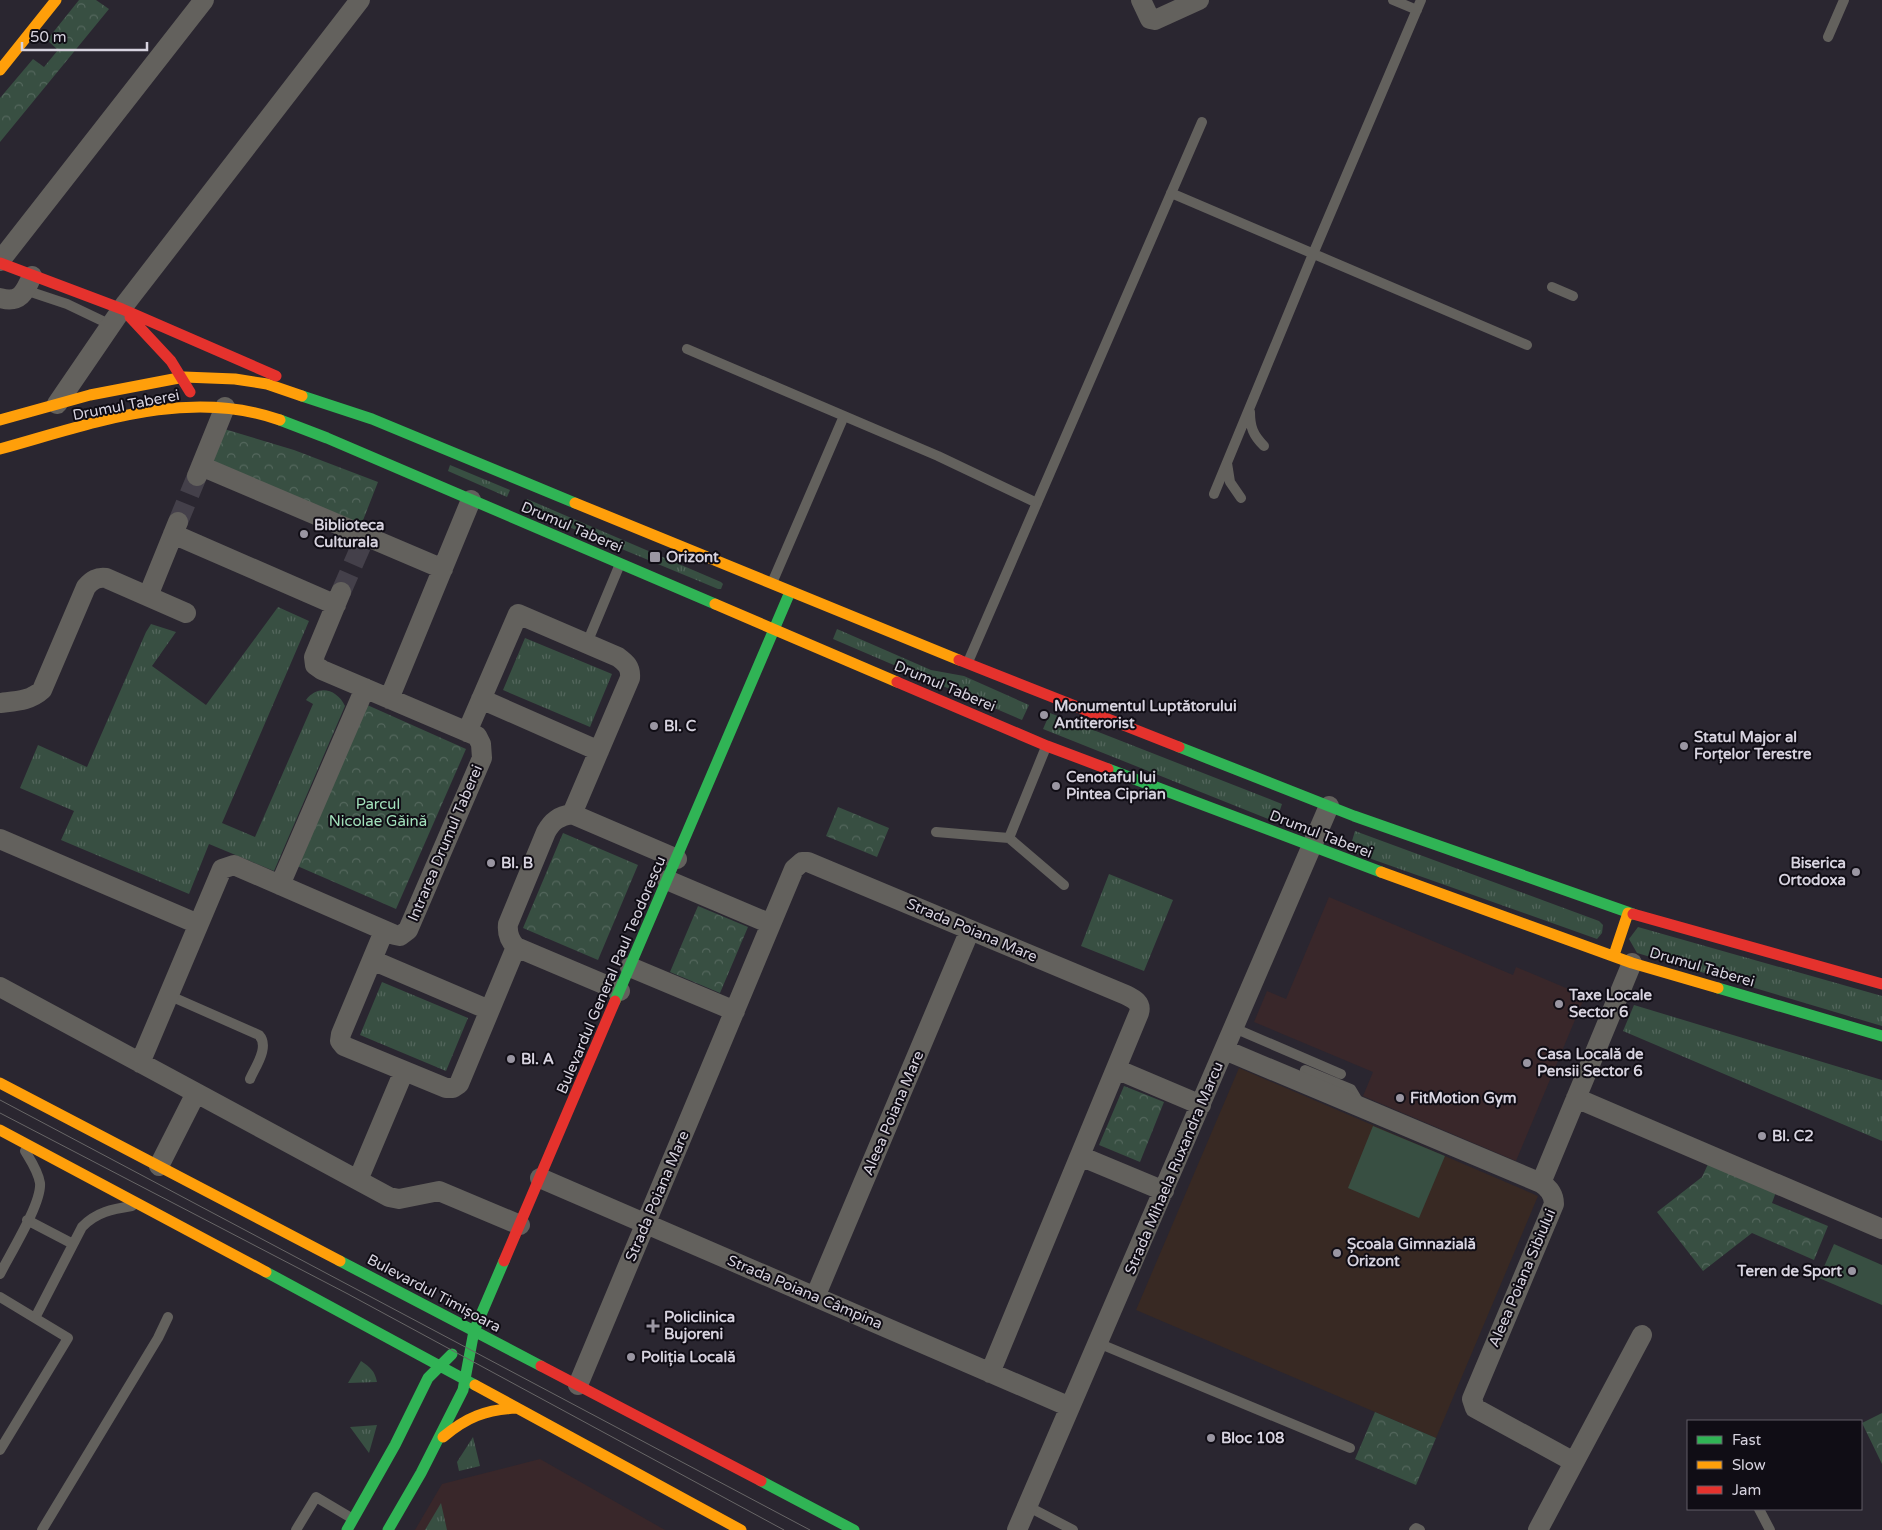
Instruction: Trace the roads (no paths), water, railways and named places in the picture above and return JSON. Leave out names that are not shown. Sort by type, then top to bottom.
[{"type":"main road","points":[[0,70],[56,0]]},
{"type":"main road","points":[[0,262],[29,283],[122,309],[372,419]]},
{"type":"main road","points":[[122,309],[169,357],[184,378],[197,407]]},
{"type":"main road","name":"Drumul Taberei","points":[[0,420],[57,404],[153,382],[184,378],[236,379],[267,384],[372,419],[520,485],[1329,806],[1628,913],[1882,984]]},
{"type":"main road","name":"Drumul Taberei","points":[[0,449],[114,419],[160,410],[197,407],[225,407],[249,412],[301,428],[471,500],[510,511],[620,564],[1047,746],[1312,848],[1623,959],[1882,1036]]},
{"type":"main road","name":"Bulevardul General Paul Teodorescu","points":[[388,1530],[438,1442],[459,1399],[465,1381],[474,1331],[790,592]]},
{"type":"main road","points":[[1623,959],[1628,913]]},
{"type":"main road","name":"Bulevardul Timișoara","points":[[0,1083],[854,1530]]},
{"type":"main road","points":[[0,1130],[741,1530]]},
{"type":"main road","name":"Bulevardul General Paul Teodorescu","points":[[347,1530],[395,1445],[428,1378],[474,1331]]},
{"type":"main road","points":[[438,1442],[465,1419],[499,1409],[516,1408]]},
{"type":"street","points":[[0,262],[204,0]]},
{"type":"street","points":[[57,404],[122,309],[360,0]]},
{"type":"street","points":[[1141,0],[1147,15],[1150,19],[1155,20],[1199,0]]},
{"type":"street","points":[[0,298],[13,300],[20,296],[29,283]]},
{"type":"street","points":[[225,407],[199,471],[363,541],[443,569]]},
{"type":"street","points":[[389,699],[471,500]]},
{"type":"street","name":"Intrarea Drumul Taberei","points":[[140,1062],[220,873],[226,867],[234,865],[384,931],[400,936],[408,930],[482,758],[481,744],[477,736],[318,668],[313,661],[339,598],[175,528],[148,596]]},
{"type":"street","points":[[0,703],[28,699],[42,690],[86,588],[92,581],[106,578],[186,613]]},
{"type":"street","points":[[467,732],[518,614],[618,657],[628,666],[630,678],[572,814]]},
{"type":"street","points":[[280,885],[365,688]]},
{"type":"street","points":[[481,699],[599,751]]},
{"type":"street","name":"Strada Mihaela Ruxandra Marcu","points":[[1017,1530],[1329,806]]},
{"type":"street","points":[[620,991],[516,947],[509,936],[508,924],[546,832],[551,823],[558,818],[572,814],[677,859]]},
{"type":"street","points":[[0,839],[198,924]]},
{"type":"street","name":"Strada Poiana Mare","points":[[578,1385],[794,869],[802,862],[808,862],[1136,1000],[1140,1006],[1139,1013],[990,1373]]},
{"type":"street","points":[[668,880],[771,924]]},
{"type":"street","name":"Aleea Poiana Mare","points":[[815,1297],[970,930]]},
{"type":"street","points":[[384,931],[340,1040],[344,1046],[446,1088],[453,1088],[459,1084],[516,947]]},
{"type":"street","points":[[1225,1050],[1541,1183],[1576,1098],[1623,959]]},
{"type":"street","points":[[372,960],[489,1010]]},
{"type":"street","points":[[630,967],[735,1011]]},
{"type":"street","points":[[0,987],[394,1199],[432,1192],[445,1192],[520,1225]]},
{"type":"street","points":[[1116,1069],[1201,1105]]},
{"type":"street","points":[[358,1180],[404,1071]]},
{"type":"street","points":[[159,1166],[196,1093]]},
{"type":"street","points":[[1576,1098],[1878,1227]]},
{"type":"street","points":[[1080,1156],[1164,1191]]},
{"type":"street","name":"Strada Poiana Câmpina","points":[[540,1178],[1070,1407]]},
{"type":"street","name":"Aleea Poiana Sibiului","points":[[1541,1183],[1552,1193],[1554,1204],[1472,1399],[1472,1403],[1475,1408],[1574,1462]]},
{"type":"street","points":[[1538,1530],[1642,1335]]},
{"type":"lane","points":[[1393,0],[1417,10]]},
{"type":"lane","points":[[1214,494],[1421,0]]},
{"type":"lane","points":[[1828,38],[1844,0]]},
{"type":"lane","points":[[967,663],[1202,122]]},
{"type":"lane","points":[[1171,193],[1527,345]]},
{"type":"lane","points":[[29,283],[111,325]]},
{"type":"lane","points":[[1552,287],[1573,296]]},
{"type":"lane","points":[[688,350],[938,456],[1037,504]]},
{"type":"lane","points":[[1250,406],[1250,426],[1256,438],[1264,446]]},
{"type":"lane","points":[[772,584],[844,416]]},
{"type":"lane","points":[[1227,462],[1230,482],[1242,498]]},
{"type":"lane","points":[[587,643],[620,564]]},
{"type":"lane","points":[[1009,838],[1047,746]]},
{"type":"lane","points":[[936,832],[1009,838],[1064,885]]},
{"type":"lane","points":[[168,995],[262,1038],[264,1046],[250,1079]]},
{"type":"lane","points":[[1234,1028],[1342,1074]]},
{"type":"lane","points":[[1305,1070],[1351,1089],[1362,1107]]},
{"type":"lane","points":[[0,1274],[39,1196],[40,1181],[36,1170],[18,1140]]},
{"type":"lane","points":[[35,1318],[82,1227],[94,1216],[109,1210],[140,1205]]},
{"type":"lane","points":[[27,1220],[73,1244]]},
{"type":"lane","points":[[0,1297],[68,1338],[0,1450]]},
{"type":"lane","points":[[42,1530],[158,1338],[168,1317]]},
{"type":"lane","points":[[1098,1343],[1350,1448]]},
{"type":"lane","points":[[296,1530],[316,1497],[354,1519]]},
{"type":"lane","points":[[1027,1506],[1073,1530]]},
{"type":"lane","points":[[1760,1510],[1770,1530]]},
{"type":"lane","points":[[1414,1530],[1416,1528],[1420,1530]]},
{"type":"tunnel","points":[[178,522],[197,476]]},
{"type":"tunnel","points":[[341,592],[361,546]]},
{"type":"tram line","points":[[0,1100],[810,1530]]},
{"type":"tram line","points":[[0,1113],[348,1294],[784,1530]]},
{"type":"place","name":"Biblioteca Culturala","points":[[304,534]]},
{"type":"place","name":"Orizont","points":[[655,557]]},
{"type":"place","name":"Monumentul Luptătorului Antiterorist","points":[[1044,715]]},
{"type":"place","name":"Bl. C","points":[[654,726]]},
{"type":"place","name":"Statul Major al Forțelor Terestre","points":[[1684,746]]},
{"type":"place","name":"Cenotaful lui Pintea Ciprian","points":[[1056,786]]},
{"type":"place","name":"Bl. B","points":[[491,863]]},
{"type":"place","name":"Biserica Ortodoxa","points":[[1856,872]]},
{"type":"place","name":"Taxe Locale Sector 6","points":[[1559,1004]]},
{"type":"place","name":"Bl. A","points":[[511,1059]]},
{"type":"place","name":"Casa Locală de Pensii Sector 6","points":[[1527,1063]]},
{"type":"place","name":"FitMotion Gym","points":[[1400,1098]]},
{"type":"place","name":"Bl. C2","points":[[1762,1136]]},
{"type":"place","name":"Școala Gimnazială Orizont","points":[[1337,1253]]},
{"type":"place","name":"Teren de Sport","points":[[1852,1271]]},
{"type":"place","name":"Policlinica Bujoreni","points":[[653,1326]]},
{"type":"place","name":"Poliția Locală","points":[[631,1357]]},
{"type":"place","name":"Bloc 108","points":[[1211,1438]]},
{"type":"park label","name":"Parcul Nicolae Găină","points":[[378,812]]}]
